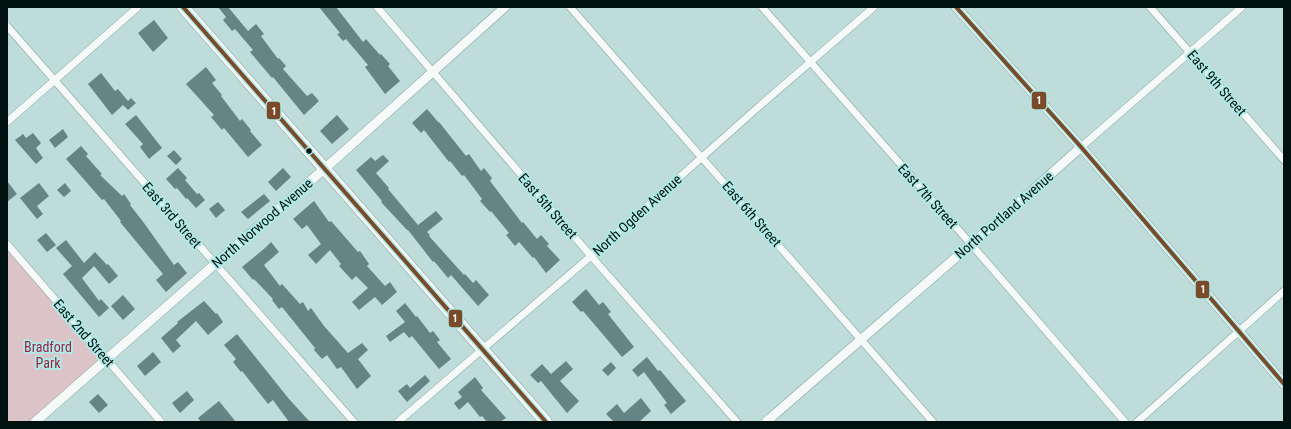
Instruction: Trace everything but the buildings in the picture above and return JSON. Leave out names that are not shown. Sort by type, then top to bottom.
[{"type":"main road","points":[[183,7],[546,422]]},
{"type":"street","points":[[7,122],[138,7]]},
{"type":"street","name":"East 5th Street","points":[[377,7],[591,256],[737,422]]},
{"type":"street","name":"North Norwood Avenue","points":[[35,422],[325,169],[505,7]]},
{"type":"street","name":"East 6th Street","points":[[570,7],[933,422]]},
{"type":"street","name":"East 7th Street","points":[[762,7],[1126,422]]},
{"type":"street","name":"North Ogden Avenue","points":[[398,422],[591,256],[874,7]]},
{"type":"street","points":[[956,7],[1081,147],[1284,384]]},
{"type":"street","name":"East 9th Street","points":[[1150,7],[1284,160]]},
{"type":"street","name":"North Portland Avenue","points":[[766,422],[861,338],[916,293],[970,244],[1242,7]]},
{"type":"street","name":"East 3rd Street","points":[[7,26],[354,422]]},
{"type":"street","name":"East 2nd Street","points":[[7,244],[161,422]]},
{"type":"street","points":[[1137,422],[1284,290]]},
{"type":"green space","name":"Bradford Park","points":[[7,244],[107,359],[35,422],[7,422]]},
{"type":"transit line","name":"1","points":[[183,7],[546,422]]},
{"type":"transit line","name":"1","points":[[956,7],[1081,147],[1284,384]]}]
